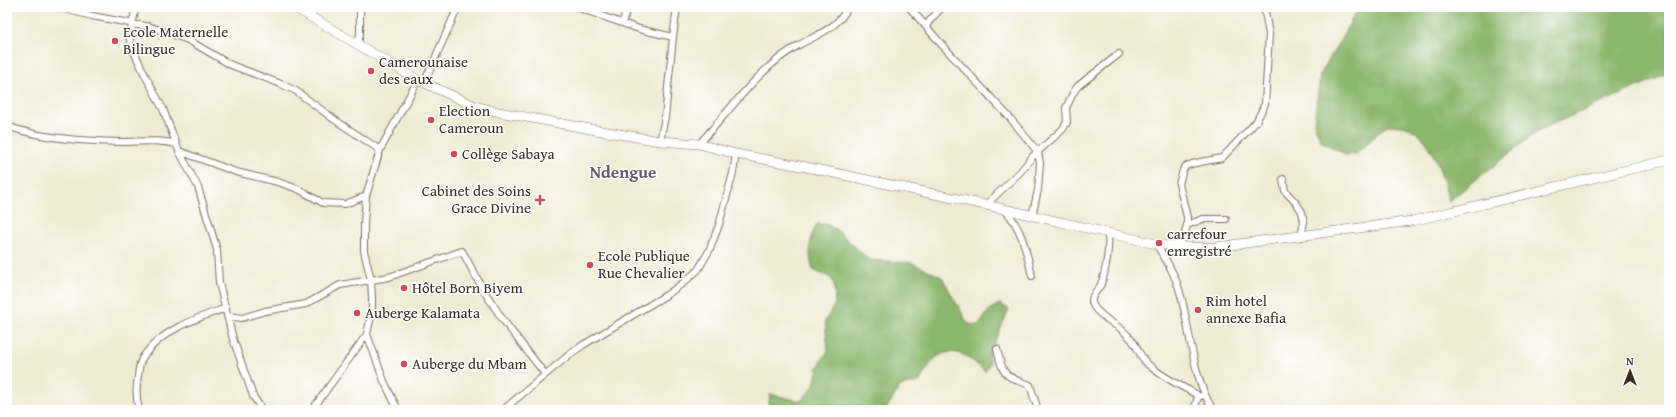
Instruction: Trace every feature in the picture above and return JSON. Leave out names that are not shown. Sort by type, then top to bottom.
[{"type":"main road","points":[[294,7],[421,82],[457,99],[499,112],[660,141],[699,144],[736,154],[1002,208],[1156,244],[1176,247],[1216,247],[1301,237],[1438,216],[1669,160]]},
{"type":"street","points":[[57,7],[168,32],[188,40],[231,66],[296,91],[335,120],[380,150]]},
{"type":"street","points":[[136,7],[130,34],[133,51],[163,109],[177,148],[198,187],[217,250],[219,283],[233,339],[253,396],[262,410]]},
{"type":"street","points":[[358,45],[360,33],[360,7]]},
{"type":"street","points":[[312,410],[367,334],[372,312],[371,280],[364,251],[363,235],[366,196],[380,150],[421,82],[458,7]]},
{"type":"street","points":[[576,7],[622,23],[673,37]]},
{"type":"street","points":[[622,23],[628,7]]},
{"type":"street","points":[[660,141],[678,7]]},
{"type":"street","points":[[699,144],[761,75],[779,58],[797,46],[830,28],[839,21],[848,7]]},
{"type":"street","points":[[909,7],[926,25],[942,46],[1010,118],[1038,152],[1040,164],[1038,190],[1032,216]]},
{"type":"street","points":[[926,25],[942,7]]},
{"type":"street","points":[[1176,247],[1184,237],[1187,225],[1187,217],[1179,184],[1183,170],[1186,166],[1195,163],[1222,158],[1256,122],[1265,104],[1269,34],[1264,7]]},
{"type":"street","points":[[986,205],[1066,125],[1066,108],[1078,86],[1119,54]]},
{"type":"street","points":[[162,141],[168,134],[169,125]]},
{"type":"street","points":[[7,126],[51,136],[93,141],[162,141],[236,172],[278,182],[298,189],[323,203],[345,204],[366,196]]},
{"type":"street","points":[[503,410],[545,374],[583,345],[668,294],[698,270],[709,251],[719,225],[733,174],[736,154]]},
{"type":"street","points":[[1283,179],[1285,191],[1302,212],[1304,222],[1301,237]]},
{"type":"street","points":[[1002,208],[1012,218],[1020,232],[1032,276]]},
{"type":"street","points":[[1187,225],[1203,219],[1226,219]]},
{"type":"street","points":[[1108,233],[1108,253],[1104,274],[1099,288],[1093,297],[1092,303],[1102,315],[1129,336],[1145,362],[1171,381],[1201,396],[1213,410]]},
{"type":"street","points":[[1156,244],[1164,255],[1181,295],[1201,396],[1194,410]]},
{"type":"street","points":[[228,316],[242,318],[265,311],[306,304],[340,285],[371,280],[411,270],[462,251],[484,291],[503,320],[545,374]]},
{"type":"street","points":[[139,410],[137,402],[137,382],[142,359],[146,352],[166,335],[182,325],[226,308]]},
{"type":"street","points":[[367,334],[384,381],[398,410]]},
{"type":"street","points":[[997,349],[1001,368],[1011,378],[1030,385],[1038,410]]},
{"type":"green space","points":[[1359,7],[1669,7],[1669,73],[1539,130],[1449,201],[1435,158],[1430,148],[1415,131],[1406,127],[1387,125],[1356,154],[1346,155],[1321,141],[1314,123],[1320,75]]},
{"type":"green space","points":[[817,224],[827,224],[837,230],[869,260],[912,263],[942,277],[968,324],[979,325],[990,309],[999,304],[1009,309],[988,357],[990,363],[985,372],[969,358],[951,352],[937,357],[919,382],[900,386],[886,410],[774,410],[769,403],[770,394],[801,401],[814,386],[818,367],[828,350],[825,321],[835,304],[834,285],[831,278],[813,270],[811,265],[810,247],[812,235]]},
{"type":"place","name":"Ecole Maternelle Bilingue","points":[[115,41]]},
{"type":"place","name":"Camerounaise des eaux","points":[[371,71]]},
{"type":"place","name":"Election Cameroun","points":[[431,120]]},
{"type":"place","name":"Collège Sabaya","points":[[454,154]]},
{"type":"place","name":"Cabinet des Soins Grace Divine","points":[[540,200]]},
{"type":"place","name":"carrefour enregistré","points":[[1159,243]]},
{"type":"place","name":"Ecole Publique Rue Chevalier","points":[[590,265]]},
{"type":"place","name":"Hôtel Born Biyem","points":[[404,288]]},
{"type":"place","name":"Rim hotel annexe Bafia","points":[[1198,310]]},
{"type":"place","name":"Auberge Kalamata","points":[[357,313]]},
{"type":"place","name":"Auberge du Mbam","points":[[404,364]]},
{"type":"district","name":"Ndengue","points":[[623,172]]}]
